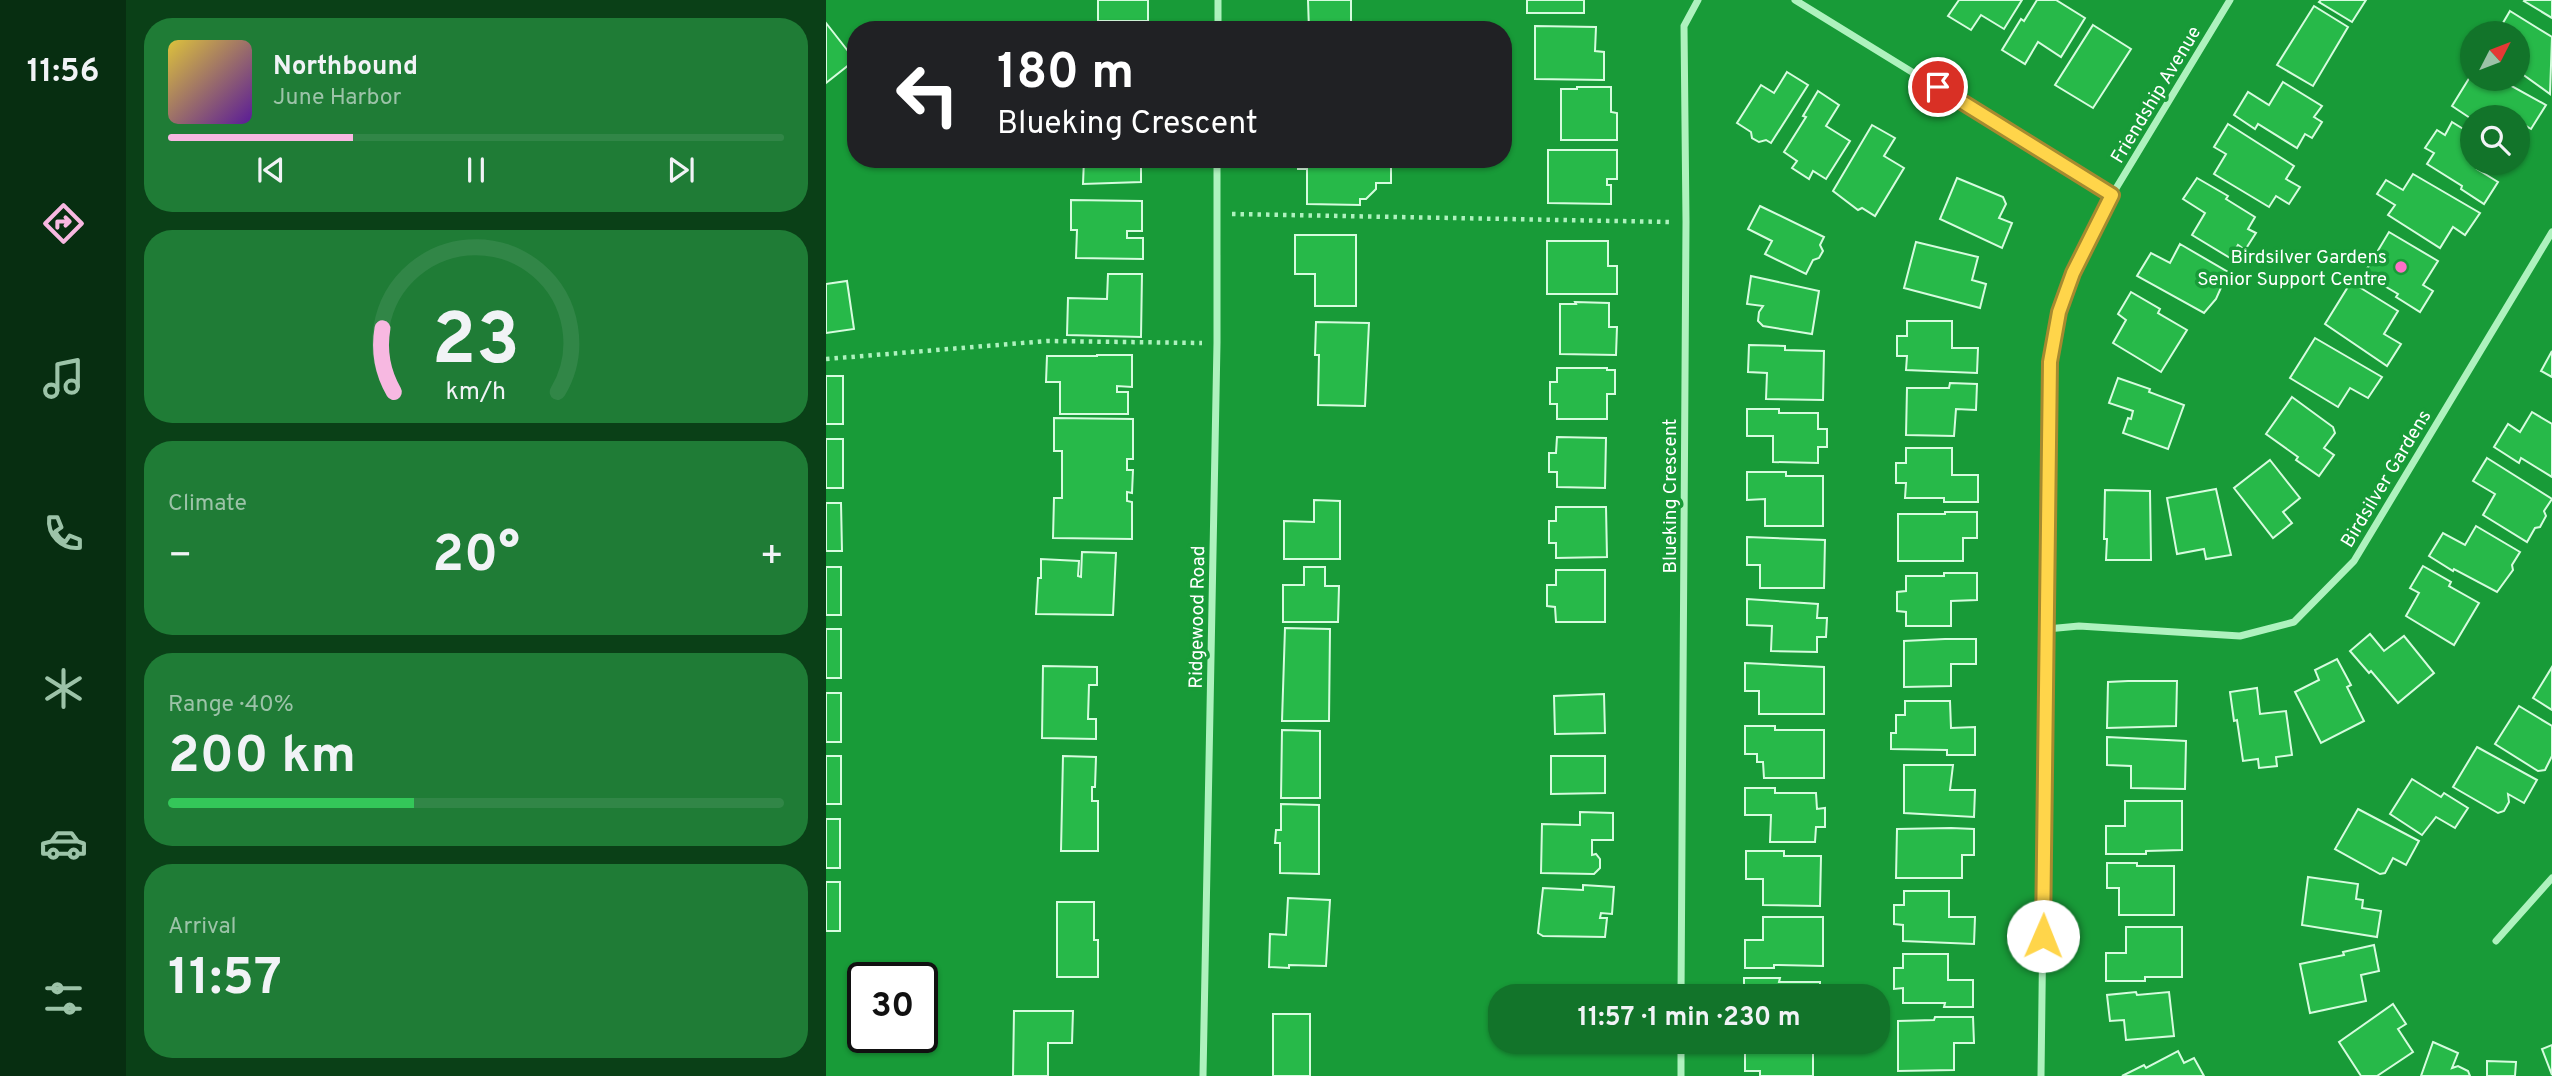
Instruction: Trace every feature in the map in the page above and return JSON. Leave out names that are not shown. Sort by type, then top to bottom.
[{"type":"street","points":[[1218,0],[1218,21]]},
{"type":"street","name":"Blueking Crescent","points":[[1681,984],[1686,222],[1684,26],[1698,0]]},
{"type":"street","points":[[1795,0],[2112,195]]},
{"type":"street","name":"Friendship Avenue","points":[[2041,1076],[2050,362],[2059,312],[2073,273],[2112,195],[2230,0]]},
{"type":"street","name":"Ridgewood Road","points":[[1203,1076],[1217,343],[1217,168]]},
{"type":"street","name":"Birdsilver Gardens","points":[[2047,629],[2079,626],[2240,636],[2294,622],[2354,561],[2552,232]]},
{"type":"street","points":[[2496,941],[2552,878]]},
{"type":"street","points":[[1681,1054],[1681,1076]]},
{"type":"path","points":[[1216,214],[1686,222]]},
{"type":"path","points":[[826,359],[1047,341],[1217,343]]},
{"type":"building","points":[[1098,0],[1148,0],[1148,21],[1098,21]]},
{"type":"building","points":[[1308,0],[1351,0],[1351,21],[1309,21]]},
{"type":"building","points":[[1527,0],[1584,0],[1584,13],[1527,13]]},
{"type":"building","points":[[1959,0],[2022,0],[2004,29],[1981,15],[1971,30],[1948,16]]},
{"type":"building","points":[[2037,0],[2056,0],[2085,18],[2061,57],[2038,42],[2025,64],[2002,50],[2021,19],[2024,21]]},
{"type":"building","points":[[2366,0],[2352,22],[2319,2]]},
{"type":"building","points":[[2552,0],[2552,18],[2524,1]]},
{"type":"building","points":[[2314,6],[2348,27],[2313,86],[2277,65]]},
{"type":"building","points":[[2510,11],[2526,21],[2504,21]]},
{"type":"building","points":[[826,23],[847,50],[847,66],[826,83]]},
{"type":"building","points":[[2530,23],[2552,37],[2550,94],[2530,80]]},
{"type":"building","points":[[2093,25],[2131,49],[2093,108],[2055,85]]},
{"type":"building","points":[[1535,26],[1596,27],[1595,51],[1604,52],[1604,80],[1535,79]]},
{"type":"building","points":[[1787,72],[1808,85],[1771,143],[1766,140],[1759,142],[1752,138],[1751,132],[1737,123],[1761,85],[1774,93]]},
{"type":"building","points":[[2283,82],[2322,106],[2314,117],[2322,122],[2312,138],[2305,134],[2297,148],[2258,124],[2255,129],[2234,115],[2248,92],[2269,105]]},
{"type":"building","points":[[1611,87],[1611,112],[1617,113],[1617,140],[1561,140],[1561,89]]},
{"type":"building","points":[[1818,91],[1839,105],[1826,126],[1850,141],[1826,179],[1813,171],[1809,179],[1792,168],[1797,161],[1784,152],[1806,117],[1803,116]]},
{"type":"building","points":[[2461,91],[2521,91],[2546,105],[2531,129],[2530,105],[2460,105],[2460,111],[2452,106]]},
{"type":"building","points":[[2452,122],[2460,127],[2460,175],[2487,175],[2498,182],[2484,204],[2427,164],[2434,153],[2425,148],[2437,130],[2445,135]]},
{"type":"building","points":[[2228,124],[2294,166],[2286,179],[2300,187],[2289,204],[2276,196],[2269,207],[2214,174],[2226,154],[2214,147]]},
{"type":"building","points":[[1872,125],[1895,138],[1884,156],[1904,168],[1875,216],[1862,208],[1858,210],[1833,191]]},
{"type":"building","points":[[1548,150],[1617,150],[1617,179],[1607,179],[1607,185],[1611,185],[1611,204],[1548,203]]},
{"type":"building","points":[[1084,168],[1141,168],[1141,182],[1083,184]]},
{"type":"building","points":[[1391,168],[1391,183],[1376,183],[1376,189],[1366,199],[1360,199],[1360,205],[1307,204],[1307,169],[1298,169]]},
{"type":"building","points":[[2413,174],[2480,213],[2465,235],[2453,227],[2440,248],[2388,215],[2395,205],[2377,194],[2386,180],[2403,190]]},
{"type":"building","points":[[1957,178],[2003,197],[2006,204],[1999,218],[2012,223],[2002,248],[1940,219]]},
{"type":"building","points":[[2197,178],[2228,196],[2226,199],[2255,217],[2248,229],[2256,233],[2245,250],[2238,245],[2230,258],[2192,235],[2205,213],[2183,199]]},
{"type":"building","points":[[1071,200],[1142,201],[1142,231],[1127,231],[1127,238],[1143,238],[1143,259],[1076,258],[1077,230],[1071,230]]},
{"type":"building","points":[[1760,206],[1824,237],[1820,245],[1823,251],[1819,258],[1813,260],[1806,274],[1765,254],[1772,241],[1748,229]]},
{"type":"building","name":"Birdsilver Gardens Senior Support Centre","points":[[2389,232],[2438,261],[2423,285],[2433,291],[2420,312],[2396,297],[2398,294],[2364,274]]},
{"type":"building","points":[[1295,235],[1356,235],[1356,306],[1315,306],[1315,274],[1295,274]]},
{"type":"building","points":[[1547,241],[1608,241],[1608,266],[1617,266],[1617,294],[1547,294]]},
{"type":"building","points":[[1916,242],[1978,257],[1972,280],[1986,284],[1980,308],[1904,288]]},
{"type":"building","points":[[2180,244],[2228,272],[2216,299],[2204,313],[2137,276],[2151,253],[2170,263]]},
{"type":"building","points":[[1108,274],[1142,274],[1141,337],[1067,335],[1068,298],[1107,299]]},
{"type":"building","points":[[1751,276],[1819,291],[1812,334],[1763,326],[1758,321],[1763,306],[1747,304]]},
{"type":"building","points":[[847,281],[854,329],[826,333],[826,284]]},
{"type":"building","points":[[2351,282],[2398,311],[2384,334],[2401,344],[2387,366],[2325,324]]},
{"type":"building","points":[[2131,292],[2160,309],[2158,313],[2187,330],[2161,372],[2113,343],[2126,320],[2118,314]]},
{"type":"building","points":[[1575,302],[1609,303],[1609,327],[1617,327],[1616,355],[1560,354],[1560,304],[1576,304]]},
{"type":"building","points":[[1907,321],[1952,321],[1952,348],[1978,348],[1977,373],[1906,370],[1907,356],[1897,356],[1897,336],[1907,336]]},
{"type":"building","points":[[1316,322],[1369,323],[1365,406],[1318,405],[1319,355],[1315,355]]},
{"type":"building","points":[[2315,338],[2382,377],[2368,398],[2350,388],[2338,407],[2290,378]]},
{"type":"building","points":[[1749,345],[1785,346],[1785,350],[1824,351],[1823,400],[1766,399],[1767,373],[1748,372]]},
{"type":"building","points":[[2552,351],[2552,377],[2541,371]]},
{"type":"building","points":[[1132,355],[1132,387],[1117,386],[1117,392],[1128,392],[1128,414],[1060,414],[1060,382],[1046,382],[1047,356]]},
{"type":"building","points":[[1557,368],[1615,370],[1615,394],[1607,394],[1607,419],[1557,419],[1557,404],[1550,404],[1550,382],[1557,382]]},
{"type":"building","points":[[826,376],[843,376],[843,424],[826,424]]},
{"type":"building","points":[[2118,378],[2184,405],[2168,449],[2123,433],[2133,411],[2109,403]]},
{"type":"building","points":[[1950,383],[1977,384],[1976,410],[1956,409],[1954,436],[1906,435],[1907,388],[1949,388]]},
{"type":"building","points":[[2292,397],[2333,427],[2335,433],[2324,448],[2334,455],[2319,476],[2266,434]]},
{"type":"building","points":[[1747,409],[1779,409],[1779,413],[1818,413],[1818,429],[1827,429],[1827,447],[1818,447],[1818,463],[1773,462],[1773,436],[1747,436]]},
{"type":"building","points":[[2532,412],[2552,424],[2552,477],[2521,458],[2519,463],[2494,447],[2508,424],[2520,432]]},
{"type":"building","points":[[1054,418],[1133,419],[1133,459],[1127,459],[1127,470],[1133,470],[1132,493],[1127,492],[1127,501],[1132,502],[1132,539],[1053,538],[1054,498],[1062,498],[1062,451],[1054,451]]},
{"type":"building","points":[[1557,437],[1606,438],[1605,488],[1557,487],[1557,472],[1549,472],[1549,453],[1556,453]]},
{"type":"building","points":[[826,439],[843,439],[843,488],[826,488]]},
{"type":"building","points":[[1906,448],[1952,448],[1952,475],[1978,475],[1978,502],[1944,502],[1944,498],[1905,498],[1906,483],[1896,483],[1896,463],[1906,463]]},
{"type":"building","points":[[2487,458],[2552,499],[2544,511],[2546,516],[2540,527],[2535,528],[2527,542],[2483,515],[2495,494],[2473,481]]},
{"type":"building","points":[[2270,460],[2300,498],[2283,512],[2292,523],[2273,538],[2234,488]]},
{"type":"building","points":[[1747,472],[1823,476],[1823,526],[1765,526],[1765,499],[1747,500]]},
{"type":"building","points":[[2216,489],[2231,555],[2206,559],[2204,549],[2177,554],[2167,498]]},
{"type":"building","points":[[2105,490],[2150,491],[2151,560],[2106,560]]},
{"type":"building","points":[[1314,500],[1340,501],[1340,559],[1284,559],[1284,521],[1314,522]]},
{"type":"building","points":[[826,503],[841,503],[842,551],[826,551]]},
{"type":"building","points":[[1556,507],[1606,507],[1607,557],[1556,558],[1556,543],[1549,543],[1549,521],[1556,521]]},
{"type":"building","points":[[1977,512],[1977,538],[1963,538],[1963,561],[1898,561],[1898,514]]},
{"type":"building","points":[[2476,526],[2520,552],[2512,565],[2513,570],[2497,592],[2429,556],[2443,533],[2465,545]]},
{"type":"building","points":[[1747,537],[1825,540],[1824,588],[1760,588],[1760,565],[1747,565]]},
{"type":"building","points":[[1082,552],[1116,553],[1113,615],[1036,614],[1041,559],[1079,561],[1078,576],[1081,577]]},
{"type":"building","points":[[2423,566],[2451,582],[2449,586],[2479,603],[2454,645],[2406,616],[2419,593],[2410,588]]},
{"type":"building","points":[[826,567],[841,567],[841,615],[826,615]]},
{"type":"building","points":[[1304,567],[1325,567],[1325,586],[1339,586],[1338,622],[1283,622],[1283,585],[1304,585]]},
{"type":"building","points":[[1556,570],[1605,570],[1605,622],[1556,622],[1555,607],[1547,606],[1547,585],[1556,585]]},
{"type":"building","points":[[1944,573],[1977,573],[1977,600],[1951,601],[1951,626],[1906,626],[1906,612],[1897,611],[1897,592],[1906,591],[1906,576],[1944,576]]},
{"type":"building","points":[[1747,599],[1818,604],[1817,618],[1827,618],[1826,637],[1817,637],[1817,652],[1771,651],[1772,626],[1747,625]]},
{"type":"building","points":[[1285,628],[1330,629],[1329,721],[1282,721]]},
{"type":"building","points":[[826,629],[841,629],[841,678],[826,678]]},
{"type":"building","points":[[2370,634],[2384,651],[2404,636],[2434,673],[2398,703],[2350,651]]},
{"type":"building","points":[[1976,639],[1976,664],[1951,664],[1951,686],[1904,687],[1904,641]]},
{"type":"building","points":[[2337,659],[2351,685],[2347,687],[2364,721],[2321,743],[2295,692],[2319,680],[2315,670]]},
{"type":"building","points":[[1745,663],[1824,667],[1824,714],[1759,714],[1759,691],[1745,691]]},
{"type":"building","points":[[1043,666],[1097,667],[1097,685],[1089,685],[1088,719],[1096,719],[1096,739],[1042,738]]},
{"type":"building","points":[[2552,667],[2552,710],[2533,698]]},
{"type":"building","points":[[2177,681],[2176,726],[2107,728],[2108,682]]},
{"type":"building","points":[[2257,688],[2260,714],[2286,711],[2292,755],[2276,757],[2277,766],[2259,768],[2258,759],[2243,761],[2230,692]]},
{"type":"building","points":[[826,693],[841,693],[841,742],[826,742]]},
{"type":"building","points":[[1604,694],[1605,733],[1555,734],[1554,696]]},
{"type":"building","points":[[1905,701],[1950,701],[1951,728],[1975,727],[1975,755],[1947,755],[1947,750],[1891,749],[1891,733],[1896,733],[1896,715],[1905,715]]},
{"type":"building","points":[[2519,706],[2552,726],[2552,756],[2545,770],[2538,771],[2495,744]]},
{"type":"building","points":[[1745,726],[1775,726],[1775,730],[1824,730],[1824,778],[1764,778],[1763,762],[1757,762],[1757,754],[1745,754]]},
{"type":"building","points":[[1282,730],[1320,731],[1320,798],[1281,798]]},
{"type":"building","points":[[2107,737],[2186,741],[2185,789],[2131,788],[2131,766],[2107,765]]},
{"type":"building","points":[[2477,747],[2537,780],[2524,803],[2508,794],[2509,802],[2504,811],[2498,813],[2453,787]]},
{"type":"building","points":[[826,756],[841,756],[841,804],[826,804]]},
{"type":"building","points":[[1063,756],[1096,757],[1092,801],[1098,801],[1098,851],[1061,851]]},
{"type":"building","points":[[1551,756],[1605,756],[1605,793],[1551,794]]},
{"type":"building","points":[[1904,765],[1953,765],[1950,790],[1975,790],[1974,817],[1904,813]]},
{"type":"building","points":[[2412,779],[2441,797],[2444,793],[2468,808],[2455,828],[2436,817],[2422,835],[2390,814]]},
{"type":"building","points":[[1745,788],[1775,788],[1775,793],[1816,793],[1817,809],[1825,808],[1825,827],[1816,827],[1815,842],[1770,842],[1771,815],[1745,815]]},
{"type":"building","points":[[2125,801],[2182,801],[2182,850],[2146,851],[2146,854],[2106,854],[2106,826],[2125,826]]},
{"type":"building","points":[[1281,804],[1319,805],[1319,874],[1280,873],[1280,843],[1275,843],[1276,830],[1281,830]]},
{"type":"building","points":[[2358,809],[2419,841],[2406,865],[2393,858],[2385,873],[2380,874],[2335,849]]},
{"type":"building","points":[[1580,812],[1613,813],[1613,840],[1592,840],[1592,855],[1596,854],[1600,859],[1600,868],[1594,874],[1541,873],[1542,824],[1580,825]]},
{"type":"building","points":[[826,819],[840,819],[840,868],[826,868]]},
{"type":"building","points":[[1897,829],[1974,829],[1974,855],[1962,855],[1962,878],[1896,878]]},
{"type":"building","points":[[1746,851],[1784,851],[1784,856],[1821,856],[1820,906],[1763,905],[1763,879],[1746,879]]},
{"type":"building","points":[[2107,863],[2174,866],[2174,915],[2119,915],[2119,888],[2107,888]]},
{"type":"building","points":[[2308,877],[2358,884],[2356,899],[2363,900],[2362,908],[2381,911],[2377,937],[2302,925]]},
{"type":"building","points":[[826,882],[840,882],[840,931],[826,931]]},
{"type":"building","points":[[1583,885],[1614,887],[1612,914],[1601,913],[1600,918],[1607,918],[1605,937],[1543,936],[1538,933],[1543,888],[1583,890]]},
{"type":"building","points":[[1904,891],[1949,891],[1949,917],[1975,917],[1974,944],[1903,941],[1903,925],[1894,924],[1894,905],[1904,905]]},
{"type":"building","points":[[1288,898],[1330,900],[1326,966],[1269,967],[1270,934],[1286,935]]},
{"type":"building","points":[[1057,902],[1094,902],[1098,977],[1057,977]]},
{"type":"building","points":[[1763,917],[1823,917],[1823,966],[1774,965],[1774,968],[1745,968],[1745,940],[1763,940]]},
{"type":"building","points":[[2126,927],[2182,927],[2182,977],[2106,981],[2106,953],[2126,953]]},
{"type":"building","points":[[2374,945],[2379,971],[2361,975],[2366,1001],[2310,1013],[2300,964],[2344,955],[2343,952]]},
{"type":"building","points":[[1903,954],[1948,954],[1948,980],[1973,980],[1973,1007],[1944,1007],[1945,1003],[1903,1003],[1903,988],[1894,989],[1894,968],[1903,968]]},
{"type":"building","points":[[1744,978],[1780,978],[1779,982],[1820,982],[1820,984],[1744,984]]},
{"type":"building","points":[[2136,992],[2137,995],[2169,992],[2174,1036],[2126,1040],[2124,1020],[2110,1021],[2107,995]]},
{"type":"building","points":[[2393,1004],[2406,1024],[2398,1029],[2413,1052],[2377,1076],[2361,1076],[2339,1042]]},
{"type":"building","points":[[1014,1011],[1073,1011],[1072,1043],[1048,1043],[1048,1076],[1013,1076]]},
{"type":"building","points":[[1273,1014],[1310,1014],[1310,1076],[1273,1076]]},
{"type":"building","points":[[1935,1017],[1973,1017],[1974,1043],[1954,1043],[1954,1070],[1898,1071],[1898,1021],[1934,1020]]},
{"type":"building","points":[[2433,1042],[2458,1053],[2452,1068],[2458,1066],[2468,1071],[2470,1076],[2421,1076]]},
{"type":"building","points":[[2552,1045],[2552,1075],[2542,1049]]},
{"type":"building","points":[[2178,1051],[2184,1063],[2194,1058],[2204,1076],[2122,1076],[2144,1065],[2146,1068]]},
{"type":"building","points":[[1745,1054],[1813,1054],[1813,1076],[1760,1076],[1760,1071],[1745,1071]]},
{"type":"building","points":[[2487,1061],[2516,1062],[2515,1076],[2487,1076]]},
{"type":"place","name":"Birdsilver Gardens Senior Support Centre","points":[[2401,267]]},
{"type":"route","points":[[1938,87],[2112,195],[2073,273],[2059,312],[2050,362],[2043,936]]}]
